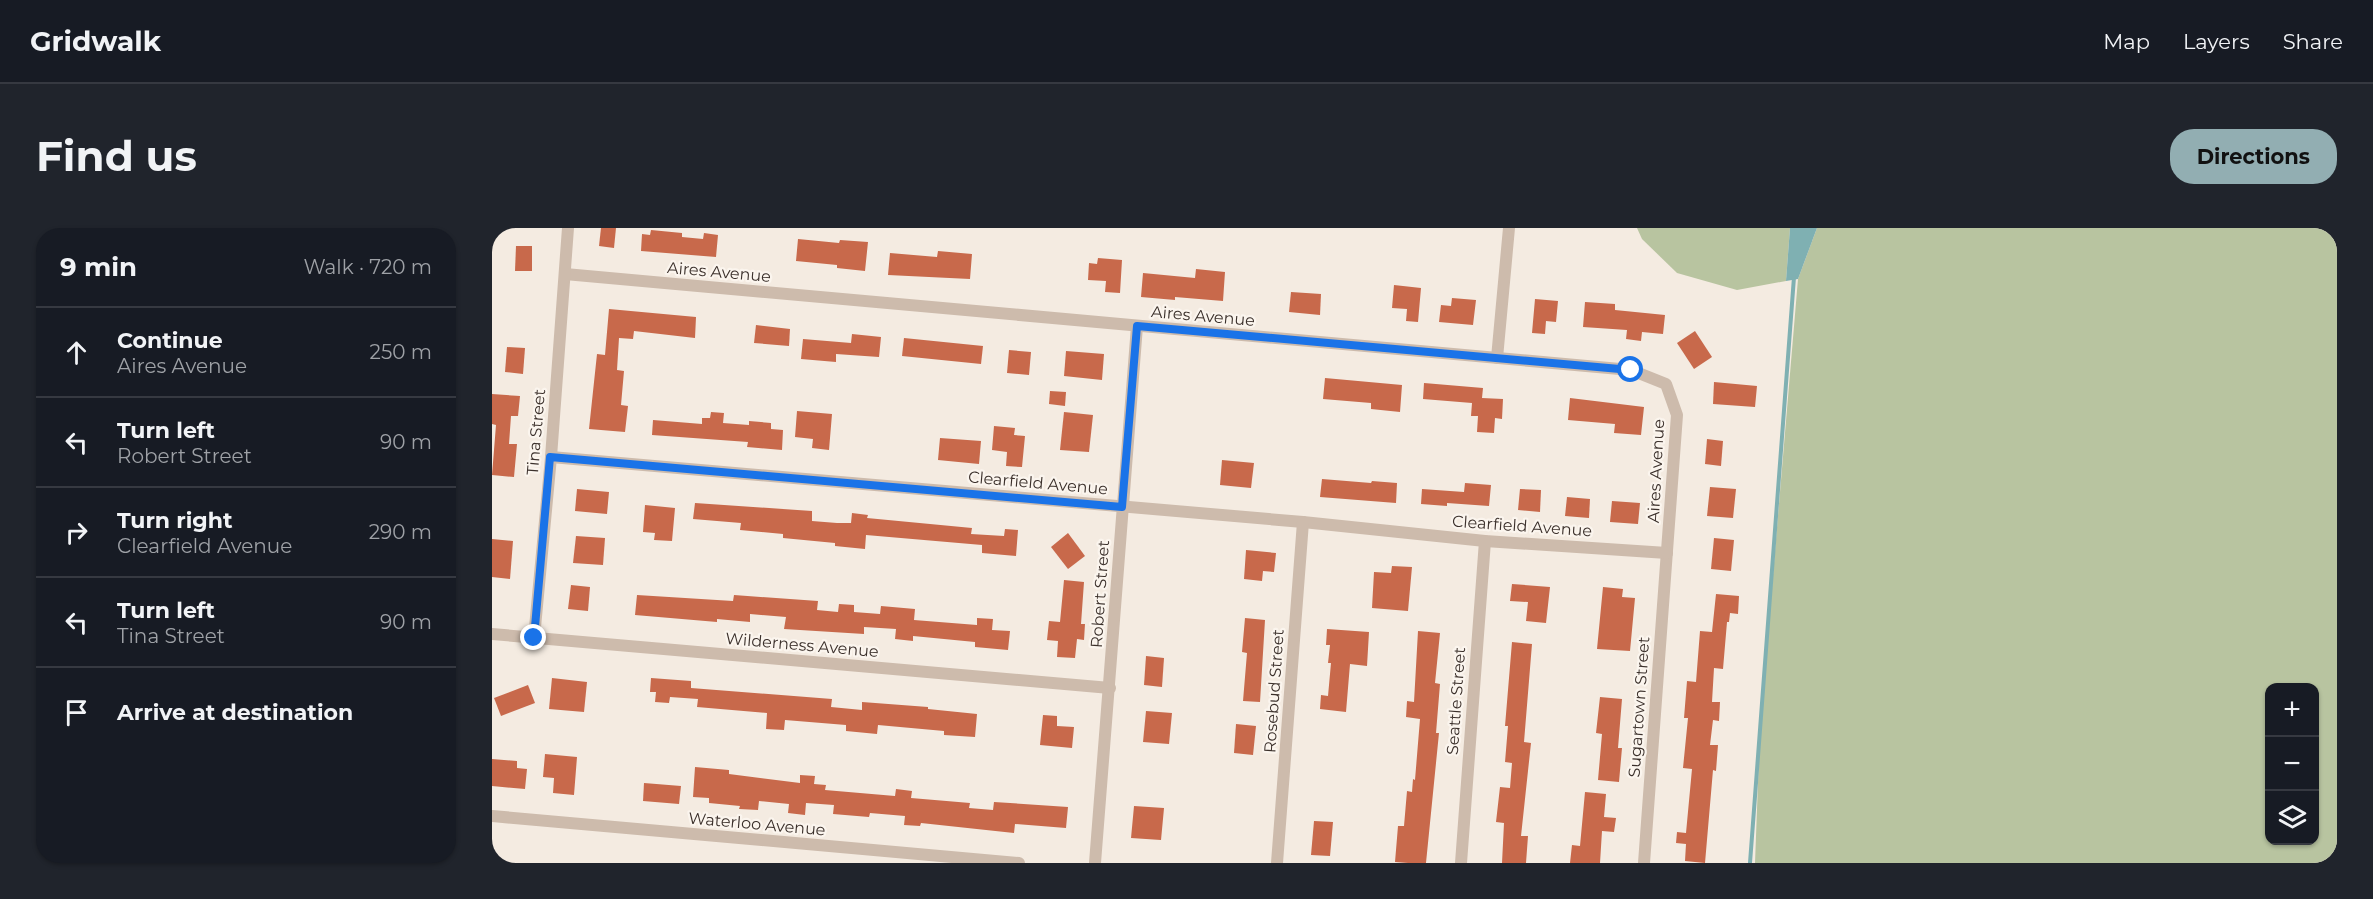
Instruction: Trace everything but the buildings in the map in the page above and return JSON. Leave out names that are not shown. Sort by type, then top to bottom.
[{"type":"street","name":"Tina Street","points":[[534,638],[568,228]]},
{"type":"street","points":[[1497,358],[1509,228]]},
{"type":"street","name":"Aires Avenue","points":[[565,274],[1631,370],[1666,384],[1677,415],[1667,553]]},
{"type":"street","name":"Robert Street","points":[[1095,863],[1137,326]]},
{"type":"street","name":"Clearfield Avenue","points":[[550,457],[1304,522],[1485,541],[1667,553]]},
{"type":"street","name":"Rosebud Street","points":[[1277,863],[1304,522]]},
{"type":"street","name":"Seattle Street","points":[[1461,863],[1485,541]]},
{"type":"street","name":"Sugartown Street","points":[[1644,863],[1667,553]]},
{"type":"street","name":"Wilderness Avenue","points":[[492,634],[1110,688]]},
{"type":"street","name":"Waterloo Avenue","points":[[492,816],[911,859],[1019,863]]},
{"type":"green space","points":[[1637,228],[1790,228],[1786,281],[1737,290],[1677,273],[1642,239]]},
{"type":"green space","points":[[1817,228],[2337,228],[2337,863],[1755,863],[1760,729],[1798,279]]},
{"type":"water","points":[[1790,228],[1817,228],[1798,279],[1786,281]]},
{"type":"waterway","points":[[1750,863],[1794,277]]},
{"type":"route","points":[[534,638],[550,457],[1122,507],[1137,326],[1631,370]]}]
